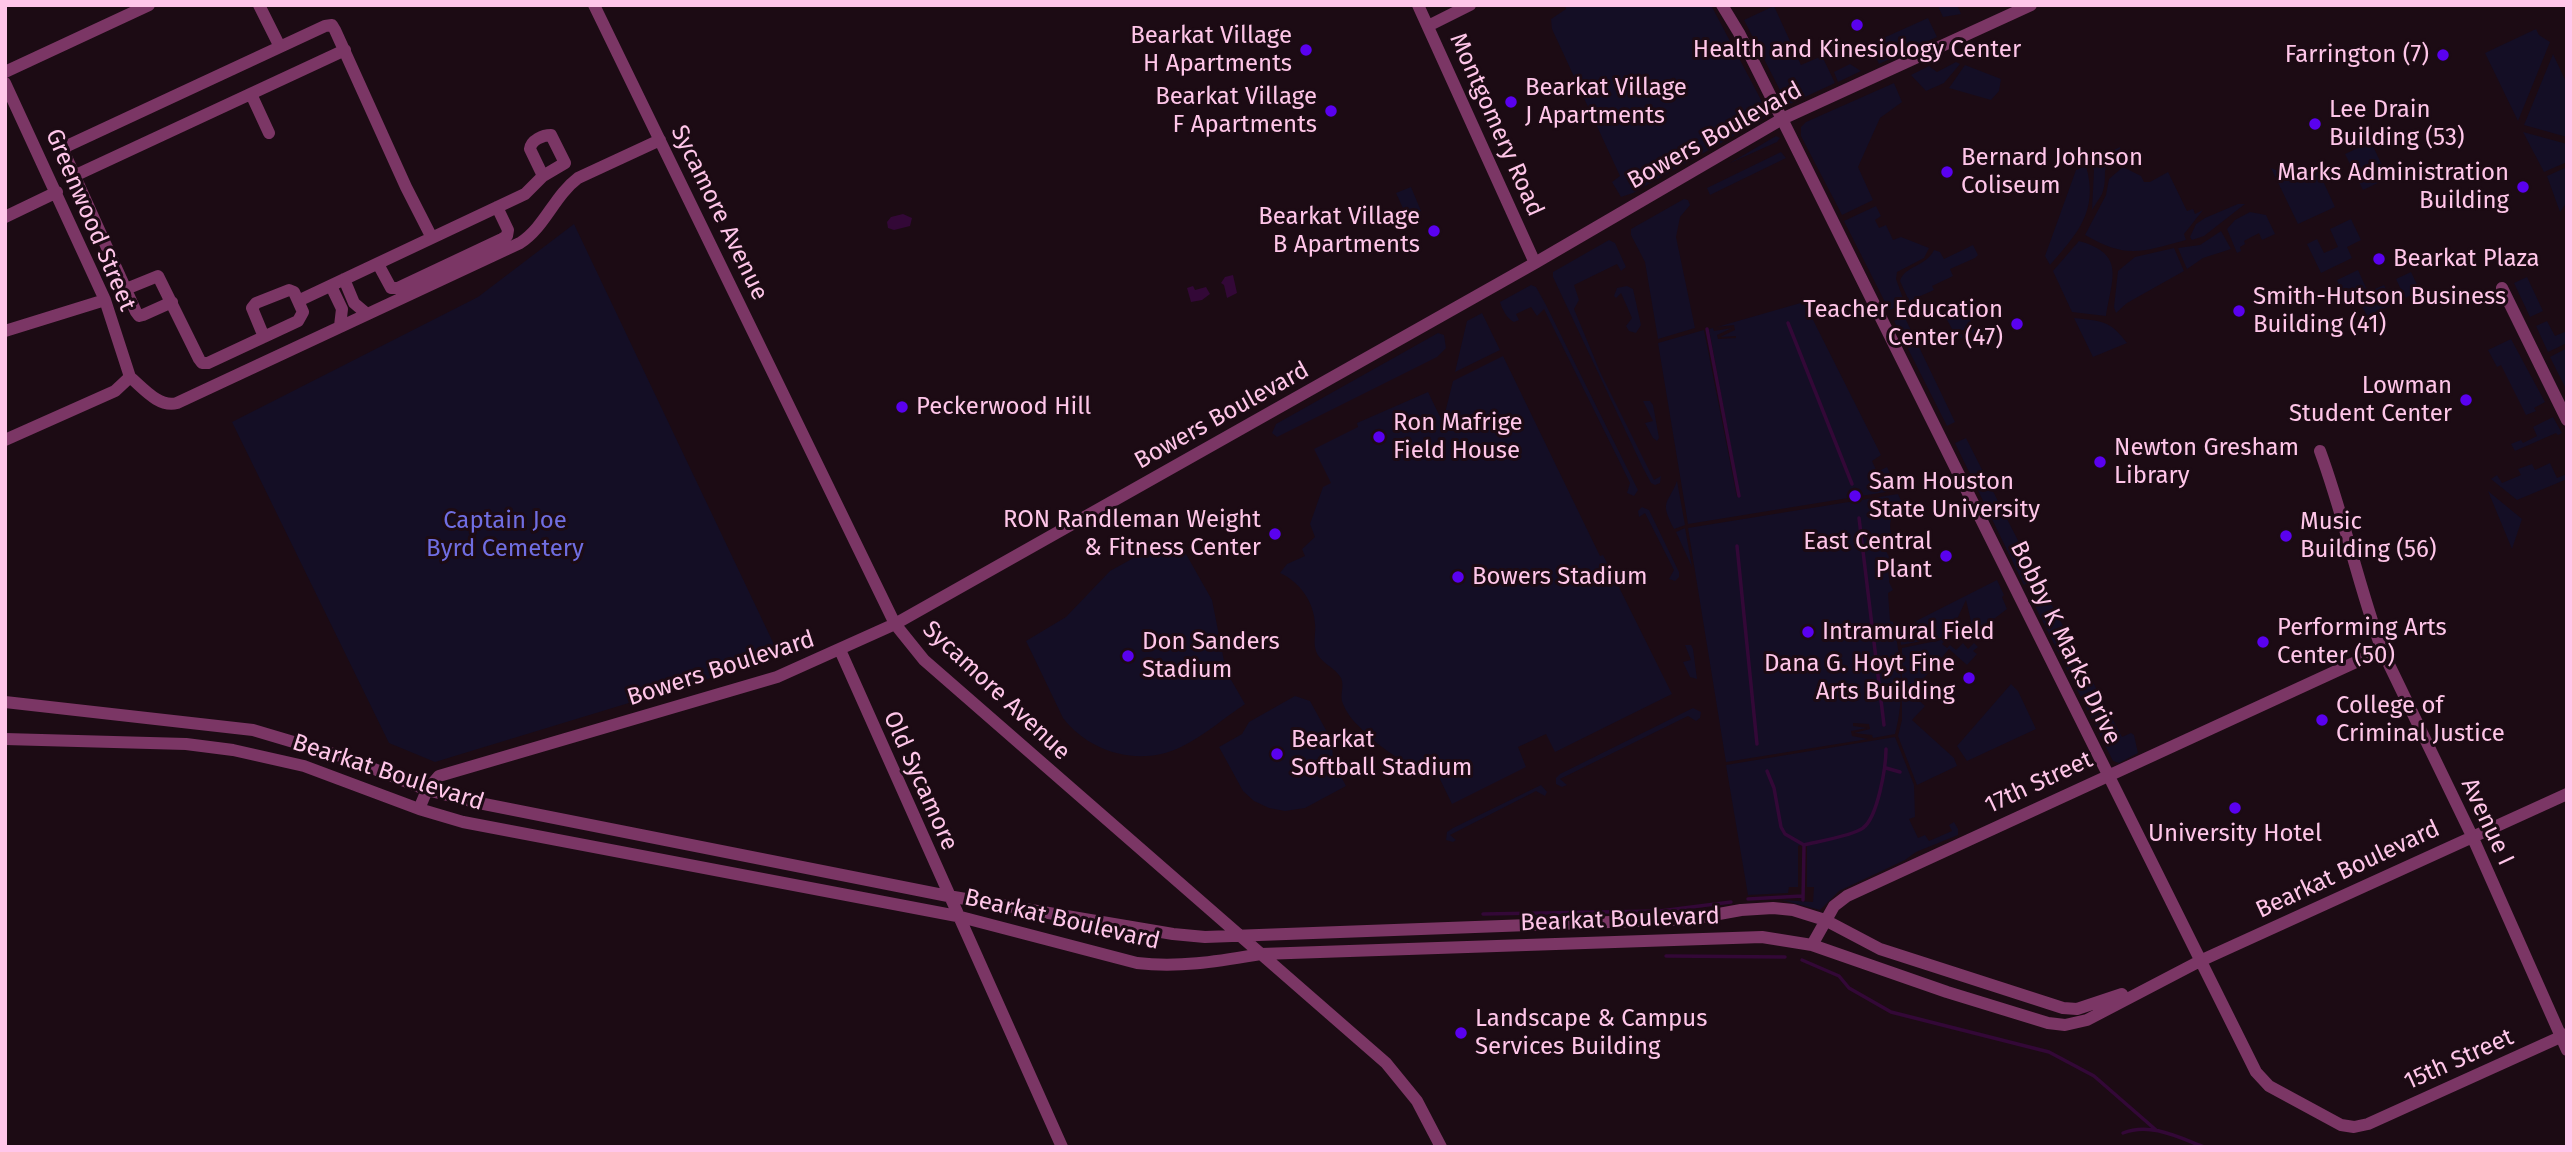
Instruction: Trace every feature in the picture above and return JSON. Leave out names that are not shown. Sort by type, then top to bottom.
[{"type":"street","points":[[5,72],[149,5]]},
{"type":"street","points":[[259,5],[280,47]]},
{"type":"street","name":"Sycamore Avenue","points":[[594,5],[895,624],[924,660],[1386,1063],[1417,1101],[1441,1147]]},
{"type":"street","name":"Montgomery Road","points":[[1419,5],[1535,263]]},
{"type":"street","points":[[1428,26],[1470,5]]},
{"type":"street","name":"Bobby K Marks Drive","points":[[1722,5],[1739,33],[2256,1072],[2269,1086],[2341,1125],[2354,1127],[2368,1124]]},
{"type":"street","name":"Bowers Boulevard","points":[[426,790],[439,776],[787,674],[895,624],[1535,263],[1782,119],[2031,5]]},
{"type":"street","points":[[172,302],[139,316],[63,150],[325,26],[332,25],[345,50],[406,187],[432,238]]},
{"type":"street","points":[[74,176],[345,50]]},
{"type":"street","name":"Greenwood Street","points":[[5,83],[105,300],[130,377]]},
{"type":"street","points":[[251,94],[269,133]]},
{"type":"street","points":[[5,440],[115,391],[130,377],[161,403],[170,405],[520,243],[538,228],[568,186],[578,178],[660,140]]},
{"type":"street","points":[[298,301],[525,194],[543,176]]},
{"type":"street","points":[[5,217],[57,192]]},
{"type":"street","points":[[378,264],[387,284],[391,288],[397,288],[502,239],[507,236],[508,230],[497,207]]},
{"type":"street","points":[[126,289],[158,276],[202,363],[208,363],[264,337],[302,318],[303,312],[294,292],[289,290],[256,303],[252,308],[264,337]]},
{"type":"street","points":[[344,279],[354,303],[367,314]]},
{"type":"street","points":[[331,286],[342,309],[340,326]]},
{"type":"street","points":[[2502,288],[2567,421]]},
{"type":"street","points":[[5,331],[105,300]]},
{"type":"street","name":"Avenue I","points":[[2320,451],[2336,494],[2382,650],[2472,836],[2564,1035],[2567,1050]]},
{"type":"street","name":"Old Sycamore","points":[[840,650],[1062,1147]]},
{"type":"street","name":"17th Street","points":[[1812,945],[1834,906],[1847,896],[2382,650]]},
{"type":"street","name":"Bearkat Boulevard","points":[[5,702],[253,730],[296,741],[426,790],[528,814],[948,896],[1173,934],[1241,936],[1691,919],[1773,908],[1793,910],[1825,920],[1880,949],[2063,1008],[2077,1009],[2149,986]]},
{"type":"street","points":[[170,744],[173,719]]},
{"type":"street","name":"Bearkat Boulevard","points":[[5,739],[170,744],[233,750],[304,766],[419,809],[463,822],[957,916],[1137,963],[1195,965],[1261,954],[1736,937],[1787,940],[1812,945],[2048,1023],[2066,1025],[2087,1020],[2200,961],[2567,794]]},
{"type":"street","points":[[419,809],[426,790]]},
{"type":"street","name":"15th Street","points":[[2368,1124],[2564,1035]]},
{"type":"green space","points":[[1565,5],[1711,5],[1766,110],[1765,118],[1633,193],[1621,197],[1612,182],[1620,176],[1552,29],[1551,19],[1566,9]]},
{"type":"green space","points":[[1957,5],[1961,14],[1943,17],[1938,6]]},
{"type":"green space","points":[[1774,6],[1801,65],[1822,56],[1835,83],[1790,104],[1786,102],[1744,20]]},
{"type":"green space","points":[[1928,18],[1937,37],[1879,64],[1870,44]]},
{"type":"green space","points":[[2536,29],[2539,35],[2550,42],[2518,121],[2485,53]]},
{"type":"green space","points":[[2553,54],[2567,84],[2567,137],[2524,125]]},
{"type":"green space","points":[[1956,62],[1960,64],[1944,83],[1926,91],[1911,75],[1929,66],[1937,72]]},
{"type":"green space","points":[[1850,64],[1861,71],[1838,82],[1834,72]]},
{"type":"green space","points":[[1965,65],[2001,79],[1999,91],[1991,100],[1949,88]]},
{"type":"green space","points":[[1894,83],[1902,102],[1880,118],[1858,167],[1873,200],[1842,215],[1801,136],[1801,127],[1806,122]]},
{"type":"green space","points":[[2523,132],[2567,144],[2567,162],[2544,172]]},
{"type":"green space","points":[[1776,136],[1780,138],[1777,142],[1730,163]]},
{"type":"green space","points":[[2371,142],[2388,178],[2363,190],[2345,154]]},
{"type":"green space","points":[[2120,147],[2121,153],[2106,167],[2102,194],[2092,210],[2094,170],[2090,162]]},
{"type":"green space","points":[[1781,152],[1786,158],[1710,195],[1707,188]]},
{"type":"green space","points":[[2086,166],[2090,196],[2083,221],[2050,265],[2045,256],[2076,170]]},
{"type":"green space","points":[[2123,167],[2141,176],[2144,182],[2150,182],[2168,172],[2187,211],[2193,209],[2195,214],[2203,210],[2184,234],[2186,240],[2134,251],[2112,248],[2085,235],[2106,195],[2109,179]]},
{"type":"green space","points":[[2288,167],[2294,179],[2317,168],[2335,207],[2298,224],[2271,168],[2278,171]]},
{"type":"green space","points":[[2567,167],[2567,202],[2560,212],[2547,176]]},
{"type":"green space","points":[[1411,187],[1421,211],[1407,217],[1396,193]]},
{"type":"green space","points":[[1684,199],[1688,200],[1690,205],[1680,217],[1676,237],[1695,328],[1658,339],[1645,262],[1631,235],[1631,229]]},
{"type":"green space","points":[[2238,204],[2245,204],[2204,236],[2192,240],[2190,237],[2196,224]]},
{"type":"green space","points":[[1876,206],[1881,216],[1875,220],[1879,228],[1886,225],[1893,240],[1901,237],[1929,248],[1924,258],[1897,272],[1896,279],[1905,304],[1889,310],[1844,221]]},
{"type":"green space","points":[[2250,212],[2266,215],[2275,234],[2262,240],[2259,233],[2244,241],[2245,244],[2240,247],[2241,251],[2237,253],[2227,229],[2235,220]]},
{"type":"green space","points":[[2351,219],[2361,240],[2347,247],[2352,258],[2321,273],[2307,244],[2317,239],[2324,253],[2338,247],[2330,229]]},
{"type":"green space","name":"Captain Joe Byrd Cemetery","points":[[574,224],[780,657],[435,762],[389,743],[232,422],[478,297]]},
{"type":"green space","points":[[2221,231],[2231,249],[2203,258],[2187,269],[2178,248],[2200,245]]},
{"type":"green space","points":[[1609,240],[1615,243],[1626,267],[1621,271],[1617,264],[1574,285],[1579,300],[1574,309],[1601,374],[1654,480],[1661,476],[1660,483],[1655,485],[1651,483],[1642,466],[1553,277],[1553,272]]},
{"type":"green space","points":[[2079,241],[2094,246],[2110,260],[2112,279],[2106,316],[2072,312],[2053,271]]},
{"type":"green space","points":[[1973,245],[1978,255],[1975,258],[1950,269],[1953,276],[1932,286],[1934,290],[1909,301],[1900,281],[1906,272],[1926,259],[1934,250],[1940,252],[1944,259]]},
{"type":"green space","points":[[2174,248],[2184,271],[2127,303],[2116,313],[2114,307],[2118,271],[2135,257]]},
{"type":"green space","points":[[2358,270],[2368,292],[2384,285],[2393,304],[2367,316],[2353,287],[2342,292],[2337,280]]},
{"type":"green space","points":[[2411,272],[2420,291],[2405,298],[2396,279]]},
{"type":"green space","points":[[2527,277],[2543,311],[2530,317],[2514,283]]},
{"type":"green space","points":[[1531,285],[1536,287],[1546,305],[1638,490],[1634,496],[1627,493],[1630,483],[1544,309],[1537,316],[1531,307],[1516,314],[1519,320],[1514,322],[1503,311],[1500,302]]},
{"type":"green space","points":[[1627,286],[1633,289],[1641,325],[1636,333],[1629,331],[1626,326],[1632,318],[1621,293],[1616,298],[1614,296],[1617,288]]},
{"type":"green space","points":[[1804,302],[1881,455],[1872,461],[1877,472],[1887,467],[1898,490],[1688,524],[1658,343],[1704,330],[1737,497],[1740,497],[1709,329],[1713,328],[1714,331],[1732,328],[1717,335],[1718,339],[1736,338],[1720,337],[1735,330],[1734,325],[1717,327]]},
{"type":"green space","points":[[1482,313],[1500,350],[1455,372],[1467,321]]},
{"type":"green space","points":[[1907,316],[1906,320],[1955,422],[1947,426],[1894,321]]},
{"type":"green space","points":[[1952,316],[1962,319],[1968,316],[1978,335],[1959,329],[1963,338],[1956,336],[1946,318]]},
{"type":"green space","points":[[2074,318],[2104,323],[2127,343],[2093,357]]},
{"type":"green space","points":[[2547,321],[2555,336],[2567,331],[2567,343],[2548,352],[2536,326]]},
{"type":"green space","points":[[1438,333],[1444,335],[1446,348],[1437,357],[1277,437],[1272,433],[1276,424]]},
{"type":"green space","points":[[2511,339],[2545,402],[2534,408],[2536,411],[2526,415],[2501,365],[2497,367],[2488,350]]},
{"type":"green space","points":[[2567,348],[2567,391],[2550,357]]},
{"type":"green space","name":"Bowers Stadium","points":[[1503,356],[1600,556],[1603,555],[1672,694],[1555,752],[1546,734],[1518,747],[1526,767],[1452,804],[1436,771],[1417,767],[1393,755],[1370,737],[1345,709],[1341,678],[1316,651],[1314,616],[1309,601],[1300,587],[1280,573],[1287,564],[1305,556],[1302,549],[1315,537],[1310,524],[1323,487],[1331,483],[1314,449],[1358,427],[1357,423],[1428,392],[1446,429],[1451,427],[1445,413],[1453,381]]},
{"type":"green space","points":[[1643,401],[1650,401],[1653,405],[1659,438],[1657,441],[1645,423],[1653,421]]},
{"type":"green space","points":[[2553,417],[2562,433],[2556,433],[2515,451],[2511,444],[2521,440],[2523,443],[2537,436],[2533,427]]},
{"type":"green space","points":[[1966,438],[2037,578],[2024,585],[1955,443]]},
{"type":"green space","points":[[2550,463],[2557,478],[2567,474],[2567,479],[2517,500],[2491,479],[2497,475],[2502,483],[2521,475],[2518,469],[2532,464],[2535,470]]},
{"type":"green space","points":[[1677,481],[1685,525],[1674,529],[1669,520],[1666,503]]},
{"type":"green space","points":[[2488,491],[2522,519],[2512,549]]},
{"type":"green space","points":[[1898,494],[1903,505],[1891,520],[1893,540],[1883,545],[1891,561],[1889,582],[1893,590],[1888,593],[1890,621],[1893,622],[1896,635],[1901,678],[1895,734],[1873,738],[1872,735],[1854,733],[1870,729],[1869,724],[1853,723],[1853,726],[1867,728],[1851,731],[1852,736],[1868,739],[1726,762],[1688,528]]},
{"type":"green space","points":[[1642,507],[1649,510],[1679,572],[1675,581],[1669,579],[1674,570],[1645,513],[1639,517],[1638,511]]},
{"type":"green space","points":[[1685,528],[1692,567],[1676,532]]},
{"type":"green space","name":"Don Sanders Stadium","points":[[1166,544],[1179,548],[1186,554],[1212,600],[1226,671],[1245,704],[1181,747],[1149,756],[1117,753],[1087,740],[1063,718],[1026,641],[1066,617],[1110,571],[1157,545]]},
{"type":"green space","points":[[1997,580],[2007,609],[1974,634],[1966,600],[1949,636],[1901,645],[1897,623],[1903,634],[1918,627],[1916,621]]},
{"type":"green space","points":[[2046,594],[2122,737],[2131,733],[2134,735],[2138,753],[2119,763],[2113,761],[2033,602]]},
{"type":"green space","points":[[1946,639],[1942,644],[1947,648],[1950,645],[1956,650],[1963,643],[1968,649],[1974,643],[1978,647],[1973,651],[1977,654],[1967,665],[1949,649],[1911,693],[1925,706],[1912,720],[1954,758],[1957,766],[1917,785],[1898,736],[1902,720],[1902,648]]},
{"type":"green space","points":[[1685,645],[1691,645],[1693,649],[1697,679],[1690,677],[1683,662],[1691,660]]},
{"type":"green space","points":[[2011,684],[2018,691],[2036,729],[1967,761],[1957,746]]},
{"type":"green space","name":"Bearkat Softball Stadium","points":[[1295,696],[1310,701],[1332,741],[1333,761],[1346,786],[1305,808],[1285,811],[1254,801],[1243,791],[1219,747],[1242,734],[1249,722]]},
{"type":"green space","points":[[1693,708],[1701,712],[1696,721],[1688,716],[1560,779],[1567,785],[1562,787],[1556,784],[1556,778],[1560,774]]},
{"type":"green space","points":[[1895,737],[1914,785],[1915,817],[1909,819],[1918,838],[1925,835],[1929,841],[1952,831],[1949,825],[1954,822],[1958,835],[1916,852],[1905,860],[1839,891],[1820,910],[1782,900],[1813,902],[1814,887],[1807,887],[1807,845],[1802,844],[1798,846],[1798,887],[1789,887],[1788,893],[1748,895],[1726,765]]},
{"type":"green space","points":[[1541,785],[1547,792],[1545,796],[1536,791],[1450,835],[1456,840],[1453,842],[1446,840],[1447,832],[1453,828]]},
{"type":"shaded area","points":[[903,214],[912,218],[910,226],[894,230],[888,228],[887,222],[891,217]]},
{"type":"shaded area","points":[[1233,275],[1237,293],[1227,298],[1221,283],[1225,277]]},
{"type":"shaded area","points":[[1193,286],[1195,290],[1206,287],[1210,294],[1202,300],[1191,302],[1187,288]]},
{"type":"waterway","points":[[1788,323],[1852,484]]},
{"type":"waterway","points":[[1707,329],[1739,496]]},
{"type":"waterway","points":[[1859,518],[1884,725]]},
{"type":"waterway","points":[[1737,546],[1757,744]]},
{"type":"waterway","points":[[1767,771],[1774,788],[1781,827],[1785,834],[1804,845],[1863,828],[1873,813],[1880,791],[1886,749]]},
{"type":"waterway","points":[[1886,768],[1900,772]]},
{"type":"waterway","points":[[1803,900],[1804,845]]},
{"type":"waterway","points":[[1748,899],[1802,896]]},
{"type":"waterway","points":[[1483,914],[1660,911],[1731,902]]},
{"type":"waterway","points":[[1666,956],[1785,957]]},
{"type":"waterway","points":[[1802,960],[1839,976],[1849,988],[1891,1012],[2049,1052],[2094,1076],[2156,1130]]},
{"type":"waterway","points":[[2123,1133],[2154,1130],[2204,1147]]},
{"type":"place","name":"Health and Kinesiology Center","points":[[1857,25]]},
{"type":"place","name":"Bearkat Village H Apartments","points":[[1306,50]]},
{"type":"place","name":"Farrington (7)","points":[[2443,55]]},
{"type":"place","name":"Bearkat Village J Apartments","points":[[1511,102]]},
{"type":"place","name":"Bearkat Village F Apartments","points":[[1331,111]]},
{"type":"place","name":"Lee Drain Building (53)","points":[[2315,124]]},
{"type":"place","name":"Bernard Johnson Coliseum","points":[[1947,172]]},
{"type":"place","name":"Marks Administration Building","points":[[2523,187]]},
{"type":"place","name":"Bearkat Village B Apartments","points":[[1434,231]]},
{"type":"place","name":"Bearkat Plaza","points":[[2379,259]]},
{"type":"place","name":"Smith-Hutson Business Building (41)","points":[[2239,311]]},
{"type":"place","name":"Teacher Education Center (47)","points":[[2017,324]]},
{"type":"place","name":"Lowman Student Center","points":[[2466,400]]},
{"type":"place","name":"Peckerwood Hill","points":[[902,407]]},
{"type":"place","name":"Ron Mafrige Field House","points":[[1379,437]]},
{"type":"place","name":"Newton Gresham Library","points":[[2100,462]]},
{"type":"place","name":"Sam Houston State University","points":[[1855,496]]},
{"type":"place","name":"RON Randleman Weight & Fitness Center","points":[[1275,534]]},
{"type":"place","name":"Music Building (56)","points":[[2286,536]]},
{"type":"place","name":"East Central Plant","points":[[1946,556]]},
{"type":"place","name":"Bowers Stadium","points":[[1458,577]]},
{"type":"place","name":"Intramural Field","points":[[1808,632]]},
{"type":"place","name":"Performing Arts Center (50)","points":[[2263,642]]},
{"type":"place","name":"Don Sanders Stadium","points":[[1128,656]]},
{"type":"place","name":"Dana G. Hoyt Fine Arts Building","points":[[1969,678]]},
{"type":"place","name":"College of Criminal Justice","points":[[2322,720]]},
{"type":"place","name":"Bearkat Softball Stadium","points":[[1277,754]]},
{"type":"place","name":"University Hotel","points":[[2235,808]]},
{"type":"place","name":"Landscape & Campus Services Building","points":[[1461,1033]]}]
